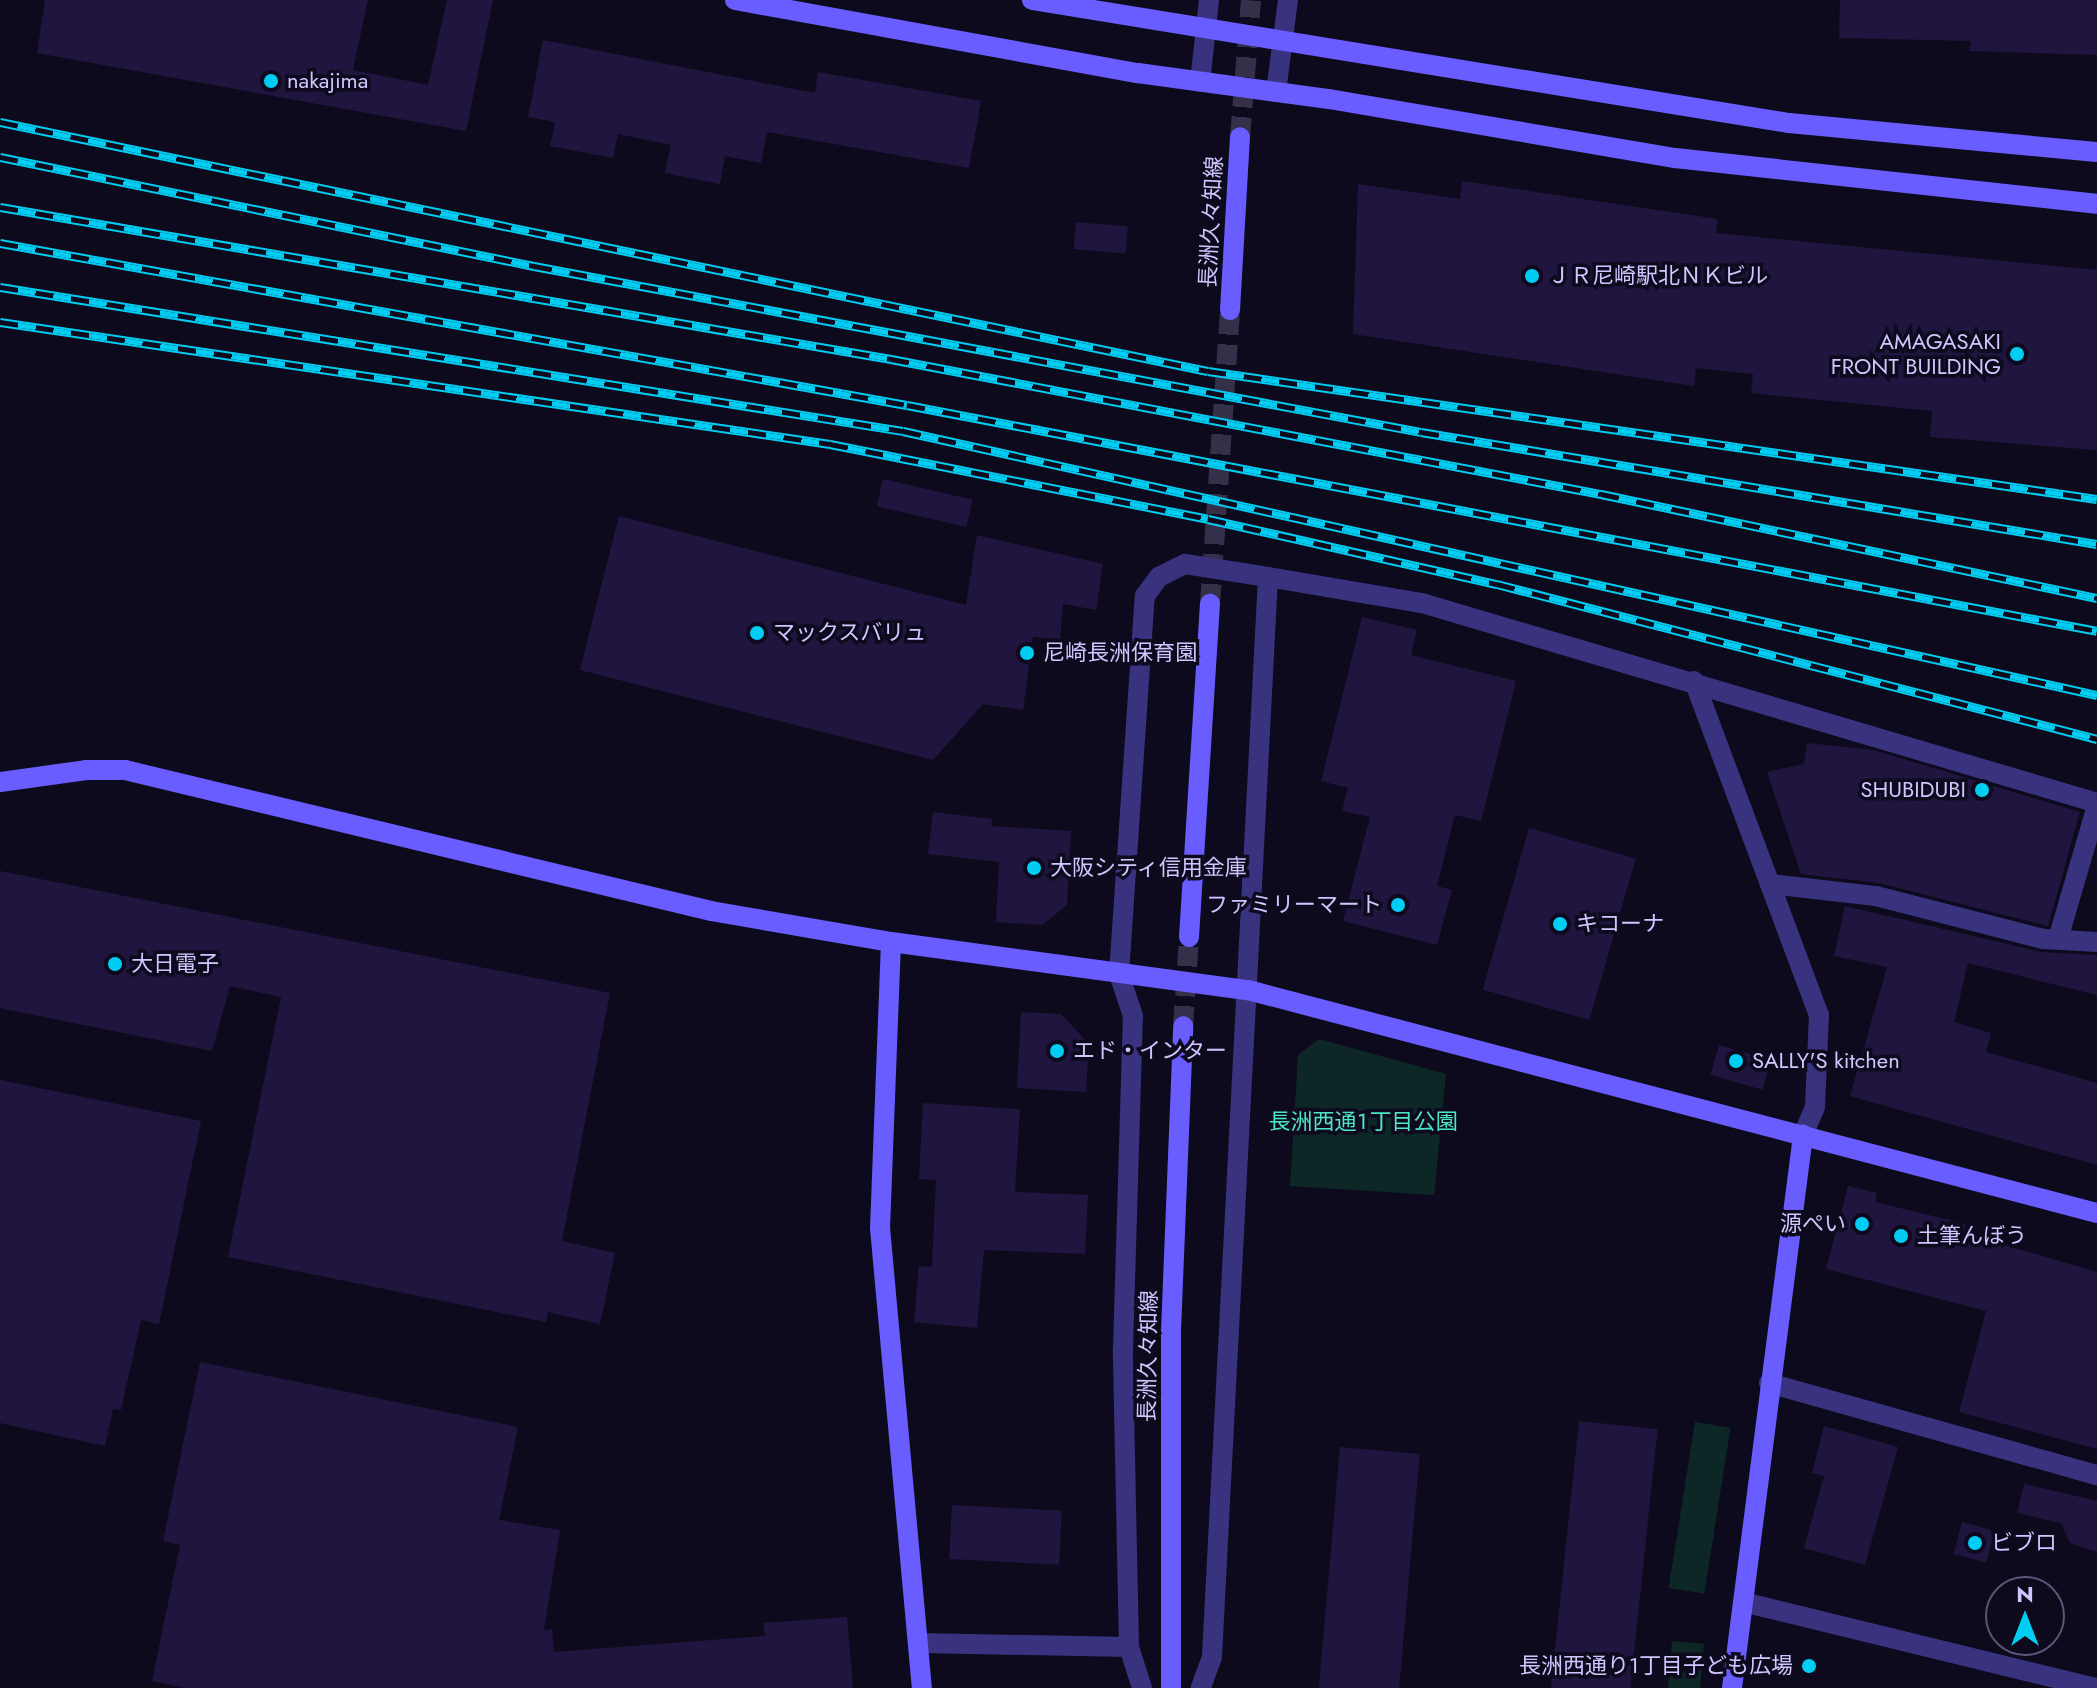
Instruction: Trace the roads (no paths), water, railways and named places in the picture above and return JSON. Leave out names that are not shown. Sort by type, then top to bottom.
[{"type":"street","points":[[735,0],[1200,82],[1675,158],[2097,204]]},
{"type":"street","points":[[1032,0],[1789,123],[2097,152]]},
{"type":"street","points":[[1200,82],[1209,0]]},
{"type":"street","points":[[1276,92],[1288,0]]},
{"type":"street","name":"長洲久々知線","points":[[1230,310],[1240,137]]},
{"type":"street","points":[[1142,1688],[1129,1647],[1123,1349],[1133,1016],[1119,974],[1145,596],[1159,577],[1185,564],[1422,603],[1694,681],[2097,804],[2058,939]]},
{"type":"street","points":[[1201,1688],[1212,1657],[1268,577]]},
{"type":"street","points":[[1189,937],[1210,604]]},
{"type":"street","points":[[1694,681],[1819,1015],[1815,1107],[1803,1135],[1732,1688]]},
{"type":"street","points":[[0,782],[86,770],[125,770],[711,911],[891,942],[1248,990],[2097,1213]]},
{"type":"street","points":[[1770,884],[1876,896],[2058,939],[2097,942]]},
{"type":"street","points":[[891,942],[880,1228],[922,1688]]},
{"type":"street","name":"長洲久々知線","points":[[1171,1688],[1171,1331],[1183,1026]]},
{"type":"street","points":[[1769,1383],[2097,1475]]},
{"type":"street","points":[[1743,1602],[2097,1688]]},
{"type":"street","points":[[919,1643],[1129,1647]]},
{"type":"tunnel","points":[[1240,137],[1251,0]]},
{"type":"tunnel","points":[[1210,604],[1230,310]]},
{"type":"tunnel","points":[[1183,1026],[1189,937]]},
{"type":"railway","points":[[0,122],[1208,371],[2097,499]]},
{"type":"railway","points":[[0,157],[534,266],[1421,432],[2097,544]]},
{"type":"railway","points":[[0,207],[891,359],[1601,494],[2097,598]]},
{"type":"railway","points":[[0,243],[907,405],[2097,631]]},
{"type":"railway","points":[[0,287],[903,431],[2097,695]]},
{"type":"railway","points":[[0,322],[830,444],[1208,519],[1497,584],[2097,739]]},
{"type":"place","name":"nakajima","points":[[271,81]]},
{"type":"place","name":"ＪＲ尼崎駅北ＮＫビル","points":[[1532,276]]},
{"type":"place","name":"AMAGASAKI FRONT BUILDING","points":[[2017,354]]},
{"type":"place","name":"マックスバリュ","points":[[757,633]]},
{"type":"place","name":"尼崎長洲保育園","points":[[1027,653]]},
{"type":"place","name":"SHUBIDUBI","points":[[1982,790]]},
{"type":"place","name":"大阪シティ信用金庫","points":[[1034,868]]},
{"type":"place","name":"ファミリーマート","points":[[1398,905]]},
{"type":"place","name":"キコーナ","points":[[1560,924]]},
{"type":"place","name":"大日電子","points":[[115,964]]},
{"type":"place","name":"エド・インター","points":[[1057,1051]]},
{"type":"place","name":"SALLY'S kitchen","points":[[1736,1061]]},
{"type":"place","name":"源ぺい","points":[[1862,1224]]},
{"type":"place","name":"土筆んぼう","points":[[1901,1236]]},
{"type":"place","name":"ビブロ","points":[[1975,1543]]},
{"type":"place","name":"長洲西通り1丁目子ども広場","points":[[1809,1666]]},
{"type":"park label","name":"長洲西通１丁目公園","points":[[1363,1122]]}]
